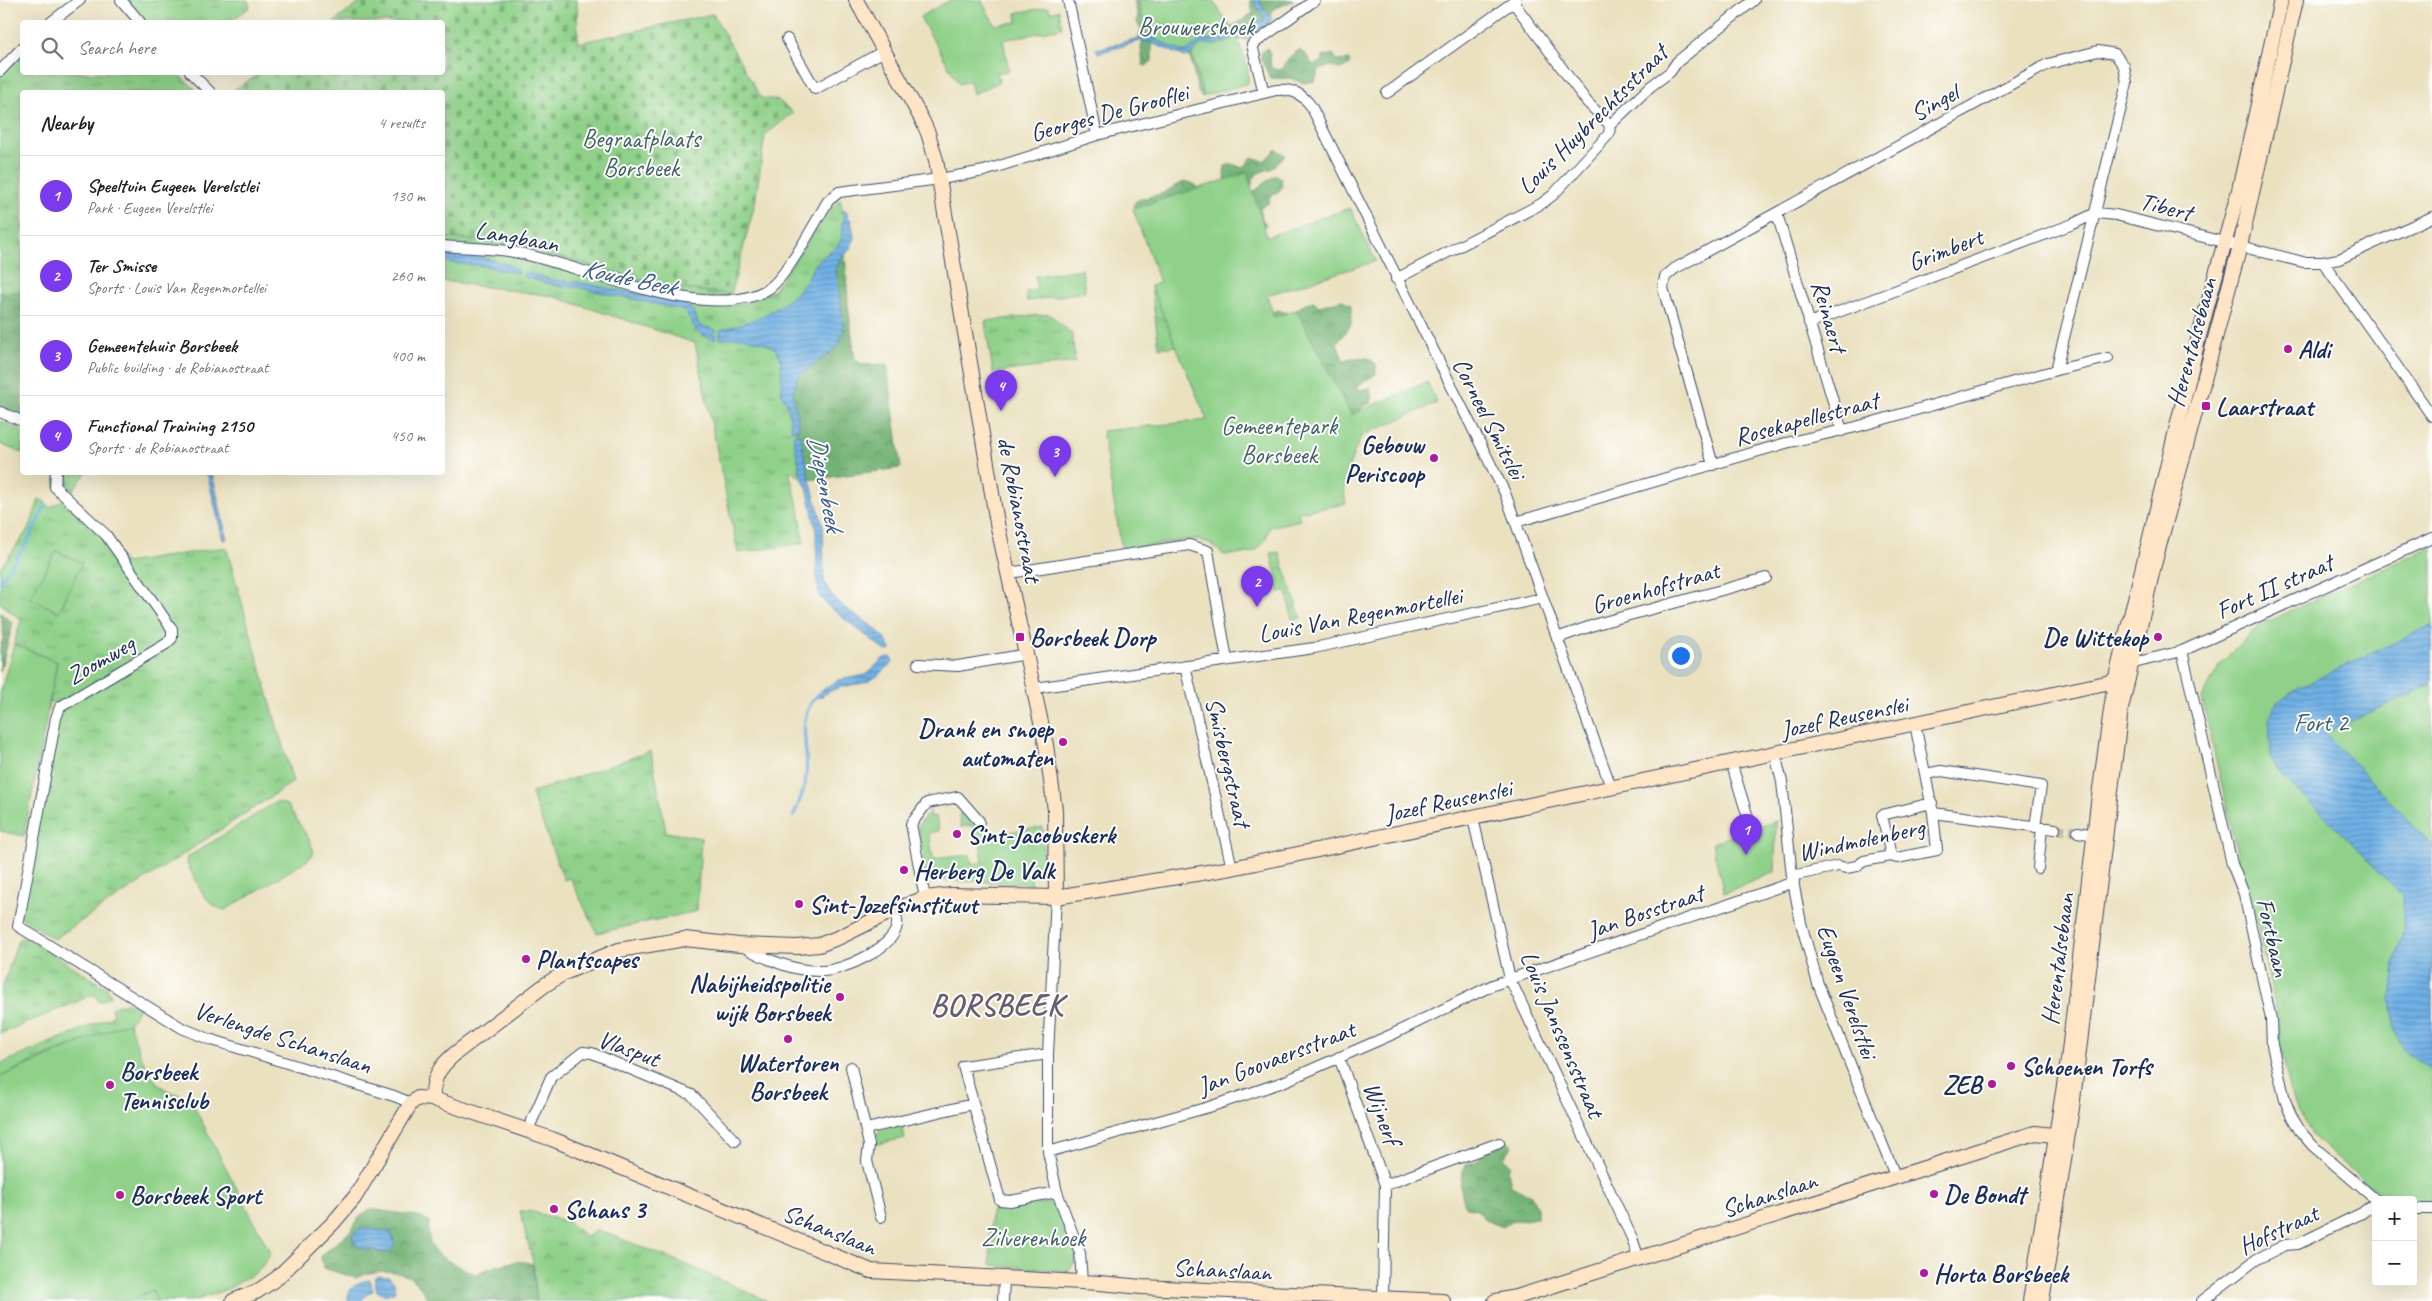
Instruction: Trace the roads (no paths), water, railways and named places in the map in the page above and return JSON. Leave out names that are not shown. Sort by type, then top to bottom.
[{"type":"street","points":[[54,20],[80,0]]},
{"type":"street","points":[[121,0],[138,20]]},
{"type":"street","name":"de Robianostraat","points":[[856,0],[928,133],[940,179],[998,524],[1046,745],[1055,810],[1056,897]]},
{"type":"street","points":[[1068,0],[1097,135]]},
{"type":"street","points":[[1264,93],[1252,45],[1315,0]]},
{"type":"street","name":"Louis Huybrechtsstraat","points":[[1396,279],[1541,204],[1553,195],[1609,134],[1610,125],[1651,86],[1670,72],[1677,62],[1754,0]]},
{"type":"street","name":"Herentalsebaan","points":[[2030,1301],[2062,1136],[2068,1060],[2094,835],[2115,681],[2176,429],[2239,190],[2281,0]]},
{"type":"street","name":"Herentalsebaan","points":[[2042,1301],[2062,1136],[2124,694],[2154,565],[2240,246],[2296,0]]},
{"type":"street","points":[[1387,93],[1514,1],[1587,102],[1610,125]]},
{"type":"street","points":[[787,38],[815,89],[884,51]]},
{"type":"street","points":[[0,71],[20,50]]},
{"type":"street","name":"Singel","points":[[1713,465],[1663,288],[1665,276],[1674,269],[1778,214],[2048,64],[2098,51],[2115,54],[2124,66],[2127,83],[2056,370]]},
{"type":"street","points":[[193,75],[208,90]]},
{"type":"street","name":"Georges De Grooflei","points":[[759,293],[769,288],[782,276],[833,196],[846,191],[940,179],[984,171],[1097,135],[1264,93],[1284,89],[1291,90]]},
{"type":"street","name":"Corneel Smitslei","points":[[1291,90],[1298,93],[1311,106],[1504,493],[1610,787]]},
{"type":"street","name":"Tibert","points":[[2096,213],[2116,215],[2240,246]]},
{"type":"street","name":"Grimbert","points":[[1809,323],[2073,224],[2096,213]]},
{"type":"street","name":"Reinaert","points":[[1778,214],[1842,431]]},
{"type":"street","points":[[2240,246],[2303,262],[2323,262],[2339,258],[2432,217]]},
{"type":"street","name":"Langbaan","points":[[445,246],[515,252],[677,296],[734,301],[759,293]]},
{"type":"street","points":[[2323,262],[2432,416]]},
{"type":"street","name":"Rosekapellestraat","points":[[1516,522],[1786,443],[1842,431],[2056,370],[2108,358]]},
{"type":"street","points":[[0,412],[20,420]]},
{"type":"street","points":[[2176,429],[2191,431]]},
{"type":"street","name":"Zoomweg","points":[[18,926],[56,718],[60,707],[166,644],[172,638],[172,629],[106,535],[55,487],[56,475]]},
{"type":"street","name":"Fort II straat","points":[[2130,664],[2182,651],[2432,538]]},
{"type":"street","points":[[1009,573],[1189,545],[1208,551],[1227,660]]},
{"type":"street","name":"Groenhofstraat","points":[[1557,638],[1600,623],[1766,578]]},
{"type":"street","name":"Louis Van Regenmortellei","points":[[1035,688],[1314,648],[1542,598]]},
{"type":"street","name":"Fortbaan","points":[[2182,651],[2232,864],[2244,894],[2271,1018],[2272,1045],[2285,1100],[2300,1131],[2313,1146],[2372,1198]]},
{"type":"street","points":[[918,664],[958,666],[1027,654]]},
{"type":"street","points":[[2124,694],[2115,681],[2130,664]]},
{"type":"street","name":"Smisbergstraat","points":[[1185,666],[1232,868]]},
{"type":"street","name":"Jozef Reusenslei","points":[[433,1100],[434,1076],[445,1062],[531,995],[564,974],[618,950],[669,940],[700,939],[739,945],[797,947],[819,945],[840,937],[894,910],[925,898],[951,895],[1056,897],[1232,868],[2115,681]]},
{"type":"street","name":"Windmolenberg","points":[[1793,879],[1838,866],[1846,868],[1864,861],[1891,856],[1898,858],[1937,850],[1933,807],[1915,724]]},
{"type":"street","name":"Eugeen Verelstlei","points":[[1775,754],[1782,782],[1793,879],[1801,923],[1818,984],[1896,1178]]},
{"type":"street","points":[[1731,762],[1750,824]]},
{"type":"street","points":[[1926,774],[1941,771],[2041,786],[2038,868]]},
{"type":"street","points":[[925,898],[911,824],[926,804],[958,798],[979,821]]},
{"type":"street","points":[[1891,856],[1882,815],[1933,807]]},
{"type":"street","name":"Windmolenberg","points":[[1933,807],[2055,829]]},
{"type":"street","name":"Louis Janssensstraat","points":[[1473,818],[1510,979],[1634,1241],[1639,1259]]},
{"type":"street","points":[[2078,832],[2094,835]]},
{"type":"street","name":"Jan Bosstraat","points":[[1510,979],[1793,879]]},
{"type":"street","points":[[1056,897],[1048,1054],[1048,1152],[1057,1192],[1080,1253],[1082,1282]]},
{"type":"street","points":[[739,945],[776,962],[798,968],[824,971],[837,969],[861,959],[884,944],[894,933],[897,926],[894,910]]},
{"type":"street","name":"Verlengde Schanslaan","points":[[18,926],[182,1028],[209,1039],[394,1096],[411,1103]]},
{"type":"street","name":"Jan Goovaersstraat","points":[[1048,1152],[1209,1108],[1283,1082],[1393,1034],[1493,985],[1510,979]]},
{"type":"street","name":"Vlasput","points":[[528,1130],[551,1076],[583,1052],[592,1053],[692,1095],[735,1141]]},
{"type":"street","points":[[1048,1054],[963,1066],[1000,1200],[1010,1201],[1057,1192]]},
{"type":"street","name":"Wijnerf","points":[[1339,1057],[1380,1166],[1385,1185],[1384,1298]]},
{"type":"street","points":[[851,1068],[869,1144],[867,1161],[881,1217]]},
{"type":"street","points":[[233,1301],[257,1296],[312,1244],[355,1197],[411,1103],[418,1098],[433,1100]]},
{"type":"street","name":"Schanslaan","points":[[433,1100],[528,1130],[866,1270],[883,1273],[1082,1282],[1142,1288],[1443,1301]]},
{"type":"street","points":[[866,1129],[973,1104]]},
{"type":"street","name":"Schanslaan","points":[[1495,1301],[1520,1296],[1639,1259],[2035,1133],[2062,1136]]},
{"type":"street","name":"Wijnerf","points":[[1385,1185],[1498,1143]]},
{"type":"street","name":"Hofstraat","points":[[2202,1301],[2256,1259],[2285,1244],[2298,1244],[2362,1213],[2372,1204]]},
{"type":"street","points":[[2417,1209],[2432,1209]]},
{"type":"street","points":[[1003,1301],[1004,1278]]},
{"type":"water","points":[[1254,0],[1260,0],[1261,5],[1271,17],[1271,21],[1260,28],[1223,44],[1221,38],[1235,28],[1263,21],[1265,17],[1256,7]]},
{"type":"water","points":[[1143,37],[1150,37],[1184,52],[1188,51],[1202,39],[1218,40],[1220,44],[1201,44],[1191,55],[1185,57],[1149,42],[1140,41],[1098,53],[1096,49]]},
{"type":"water","points":[[846,210],[849,220],[851,219],[854,237],[851,249],[842,257],[836,268],[844,330],[839,344],[834,350],[798,376],[793,393],[799,429],[792,431],[788,406],[782,395],[781,359],[776,349],[767,344],[744,337],[720,339],[720,330],[764,315],[793,295],[821,258],[839,244],[842,222],[845,221],[842,211]]},
{"type":"water","points":[[445,253],[496,261],[507,264],[518,273],[484,266],[445,262]]},
{"type":"water","points":[[526,272],[552,280],[577,282],[683,303],[693,311],[699,325],[716,330],[715,339],[700,334],[688,316],[679,309],[576,287],[561,287],[525,277],[523,274]]},
{"type":"water","points":[[800,434],[808,473],[823,526],[824,580],[829,591],[837,601],[877,630],[891,650],[886,651],[829,607],[820,597],[817,580],[816,530],[808,491],[801,475],[793,435]]},
{"type":"water","points":[[207,475],[212,475],[227,539],[223,540]]},
{"type":"water","points":[[2432,625],[2432,684],[2325,733],[2432,845],[2432,1071],[2404,1050],[2395,1031],[2391,1000],[2395,963],[2403,930],[2403,897],[2350,841],[2280,774],[2271,757],[2269,719],[2276,703],[2296,689]]},
{"type":"water","points":[[891,657],[893,662],[871,680],[835,689],[819,698],[816,694],[839,680],[866,675],[884,658]]},
{"type":"water","points":[[362,1228],[391,1232],[395,1245],[392,1250],[385,1253],[358,1247],[352,1238],[353,1234]]},
{"type":"water","points":[[379,1276],[389,1277],[394,1282],[395,1291],[382,1294],[377,1291],[374,1278]]},
{"type":"water","points":[[370,1280],[373,1291],[368,1293],[361,1301],[348,1301],[349,1292],[354,1286]]},
{"type":"waterway","name":"Koude Beek","points":[[0,581],[27,543],[45,506]]},
{"type":"waterway","name":"Diepenbeek","points":[[793,817],[805,782],[807,766],[804,733],[807,712],[812,702],[820,693]]},
{"type":"tunnel","points":[[2055,829],[2078,832]]},
{"type":"place","name":"Aldi","points":[[2288,349]]},
{"type":"place","name":"Laarstraat","points":[[2206,406]]},
{"type":"place","name":"Functional Training 2150","points":[[1001,411]]},
{"type":"place","name":"Gebouw Periscoop","points":[[1434,458]]},
{"type":"place","name":"Gemeentehuis Borsbeek","points":[[1055,477]]},
{"type":"place","name":"Ter Smisse","points":[[1257,607]]},
{"type":"place","name":"Borsbeek Dorp","points":[[1020,637]]},
{"type":"place","name":"De Wittekop","points":[[2158,637]]},
{"type":"place","name":"Drank en snoep automaten","points":[[1063,742]]},
{"type":"place","name":"Sint-Jacobuskerk","points":[[957,834]]},
{"type":"place","name":"Speeltuin Eugeen Verelstlei","points":[[1746,855]]},
{"type":"place","name":"Herberg De Valk","points":[[904,870]]},
{"type":"place","name":"Sint-Jozefsinstituut","points":[[799,904]]},
{"type":"place","name":"Plantscapes","points":[[526,959]]},
{"type":"place","name":"Nabijheidspolitie wijk Borsbeek","points":[[840,997]]},
{"type":"place","name":"Watertoren Borsbeek","points":[[788,1039]]},
{"type":"place","name":"Schoenen Torfs","points":[[2011,1066]]},
{"type":"place","name":"ZEB","points":[[1992,1084]]},
{"type":"place","name":"Borsbeek Tennisclub","points":[[110,1085]]},
{"type":"place","name":"De Bondt","points":[[1934,1194]]},
{"type":"place","name":"Borsbeek Sport","points":[[120,1195]]},
{"type":"place","name":"Schans 3","points":[[554,1209]]},
{"type":"place","name":"Horta Borsbeek","points":[[1924,1273]]},
{"type":"district","name":"BORSBEEK","points":[[997,1005]]},
{"type":"park label","name":"Brouwershoek","points":[[1196,26]]},
{"type":"park label","name":"Begraafplaats Borsbeek","points":[[641,152]]},
{"type":"park label","name":"Gemeentepark Borsbeek","points":[[1279,440]]},
{"type":"park label","name":"Fort 2","points":[[2321,722]]},
{"type":"park label","name":"Zilverenhoek","points":[[1033,1237]]}]
